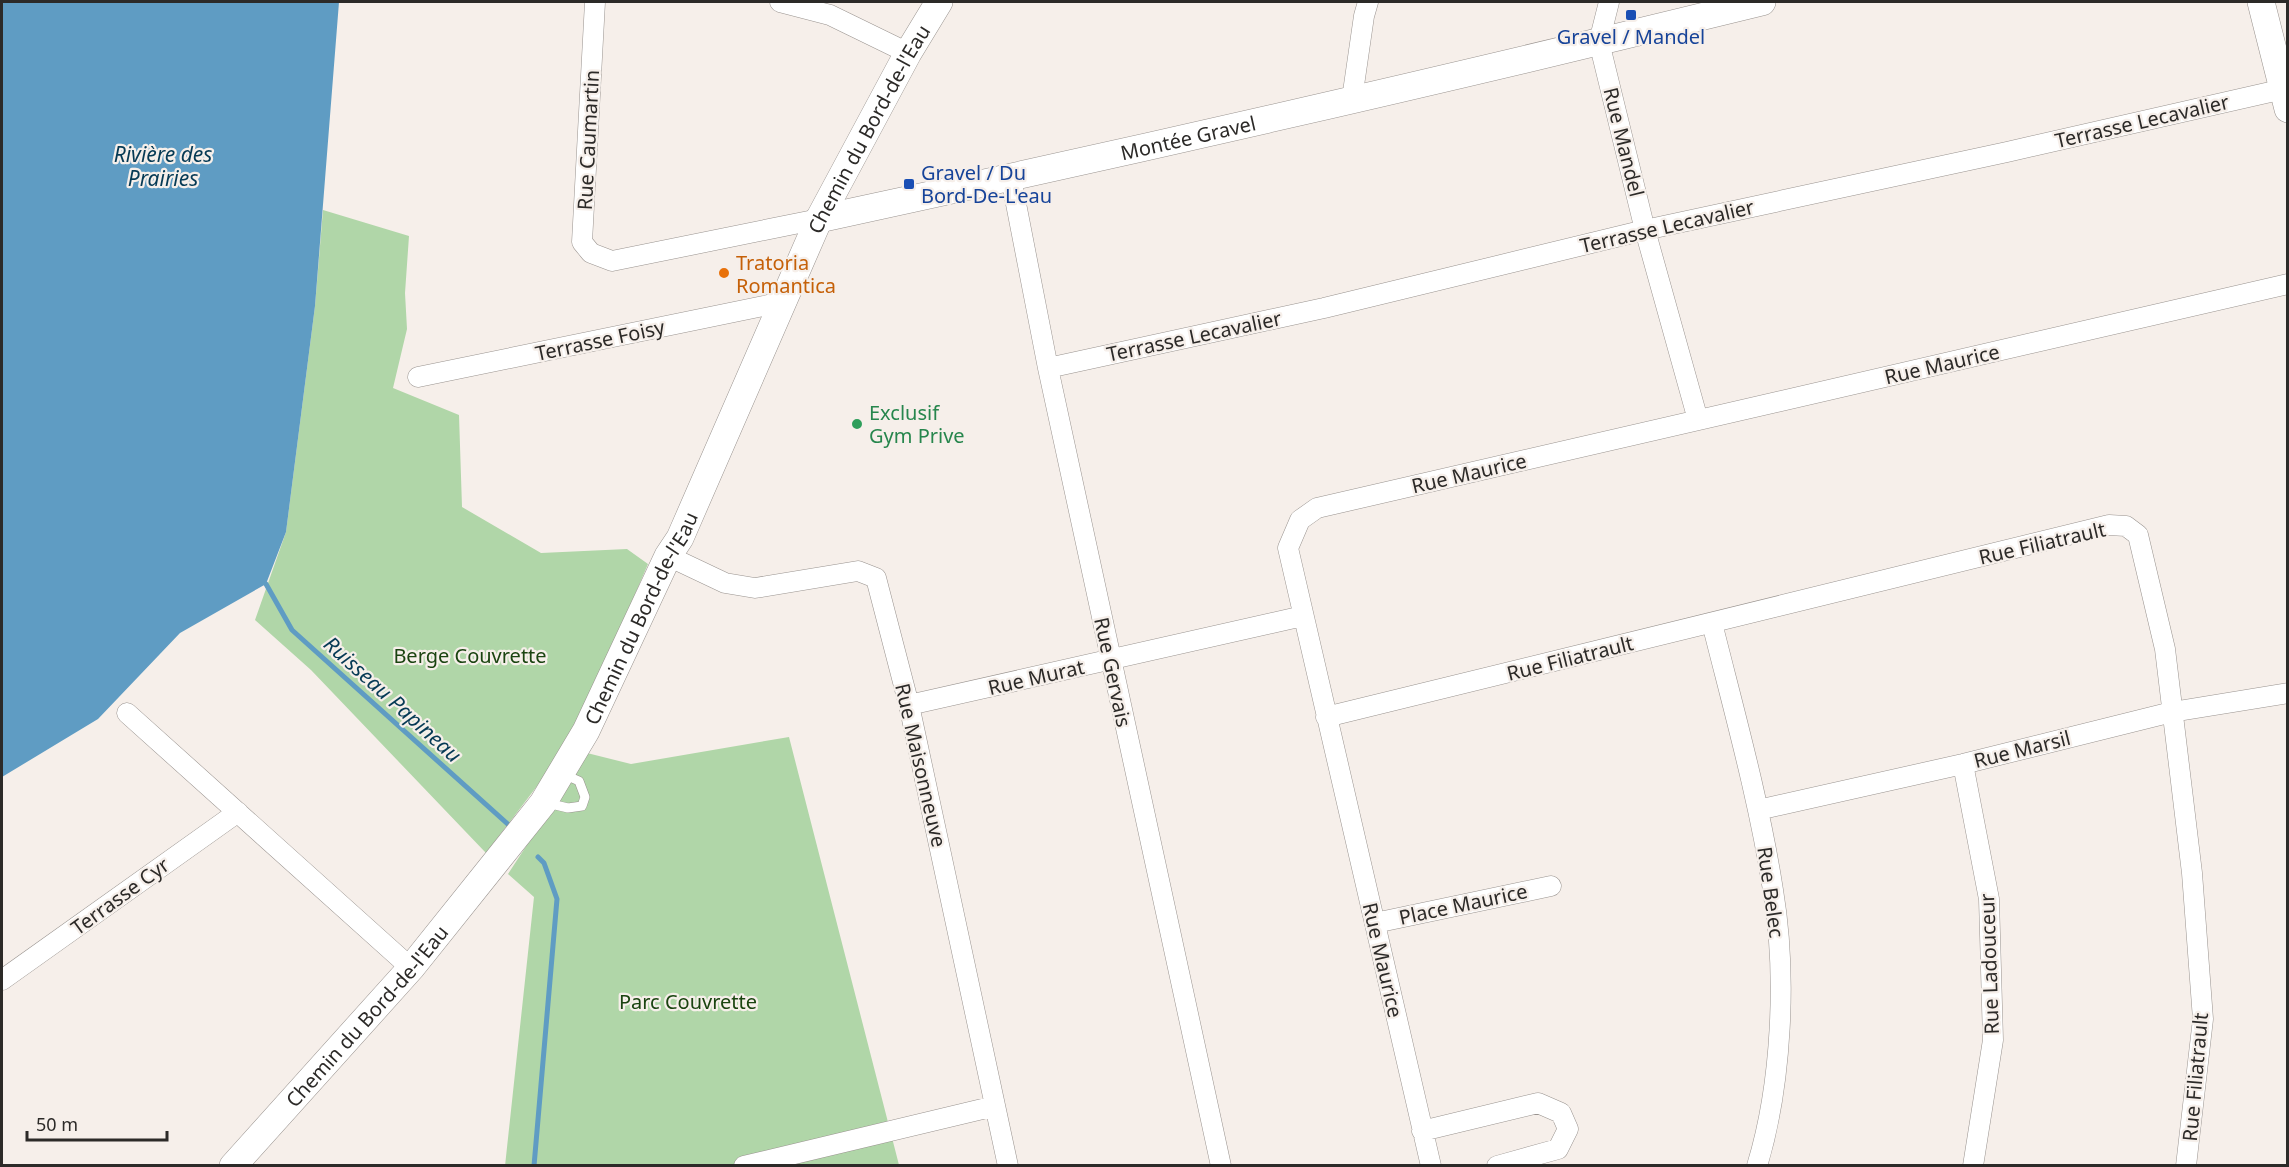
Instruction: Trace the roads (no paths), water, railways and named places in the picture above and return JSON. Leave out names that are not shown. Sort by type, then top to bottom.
[{"type":"street","name":"Rue Caumartin","points":[[595,2],[582,242],[591,253],[612,261]]},
{"type":"street","points":[[780,2],[830,15],[908,53]]},
{"type":"street","name":"Chemin du Bord-de-l'Eau","points":[[233,1166],[411,968],[543,802],[561,773],[586,731],[669,556],[680,538],[819,219],[908,53],[939,2]]},
{"type":"street","points":[[1352,99],[1368,2]]},
{"type":"street","name":"Rue Mandel","points":[[1609,2],[1599,42],[1645,230],[1698,420]]},
{"type":"street","name":"Montée Gravel","points":[[612,261],[1011,178],[1762,2]]},
{"type":"street","points":[[2261,2],[2286,95]]},
{"type":"street","name":"Terrasse Lecavalier","points":[[1048,368],[1324,308],[1645,230],[2286,95]]},
{"type":"street","name":"Rue Gervais","points":[[1011,178],[1048,368],[1221,1166]]},
{"type":"street","name":"Rue Maurice","points":[[1431,1166],[1288,548],[1300,520],[1317,508],[2288,284]]},
{"type":"street","name":"Terrasse Foisy","points":[[418,377],[783,302]]},
{"type":"street","name":"Rue Filiatrault","points":[[1326,717],[2109,525],[2126,526],[2138,535],[2165,650],[2192,873],[2203,1019],[2186,1166]]},
{"type":"street","name":"Rue Maisonneuve","points":[[669,556],[725,583],[754,588],[858,571],[876,578],[909,705],[1008,1166]]},
{"type":"street","name":"Rue Murat","points":[[909,705],[1303,616]]},
{"type":"street","name":"Rue Belec","points":[[1712,623],[1758,810],[1774,892],[1780,1008],[1772,1099],[1757,1166]]},
{"type":"street","name":"Rue Marsil","points":[[1758,810],[1963,764],[2172,712],[2288,693]]},
{"type":"street","points":[[127,713],[411,968]]},
{"type":"street","name":"Rue Ladouceur","points":[[1963,764],[1989,899],[1992,993],[1993,1040],[1972,1166]]},
{"type":"street","name":"Terrasse Cyr","points":[[2,980],[238,812]]},
{"type":"street","name":"Place Maurice","points":[[1375,923],[1551,886]]},
{"type":"street","points":[[1422,1131],[1538,1103],[1560,1113],[1568,1129],[1558,1149],[1497,1166]]},
{"type":"street","points":[[744,1166],[995,1106]]},
{"type":"water","name":"Rivière des Prairies","points":[[2,2],[339,2],[315,306],[286,532],[266,584],[180,633],[98,719],[2,777]]},
{"type":"waterway","name":"Ruisseau Papineau","points":[[266,584],[292,630],[511,827]]},
{"type":"waterway","name":"Ruisseau Papineau","points":[[534,1166],[557,899],[544,863],[538,857]]},
{"type":"place","name":"Gravel / Mandel","points":[[1631,15]]},
{"type":"place","name":"Gravel / Du Bord-De-L'eau","points":[[909,184]]},
{"type":"place","name":"Tratoria Romantica","points":[[724,273]]},
{"type":"place","name":"Exclusif Gym Prive","points":[[857,424]]},
{"type":"park label","name":"Berge Couvrette","points":[[470,655]]},
{"type":"park label","name":"Parc Couvrette","points":[[688,1001]]}]
